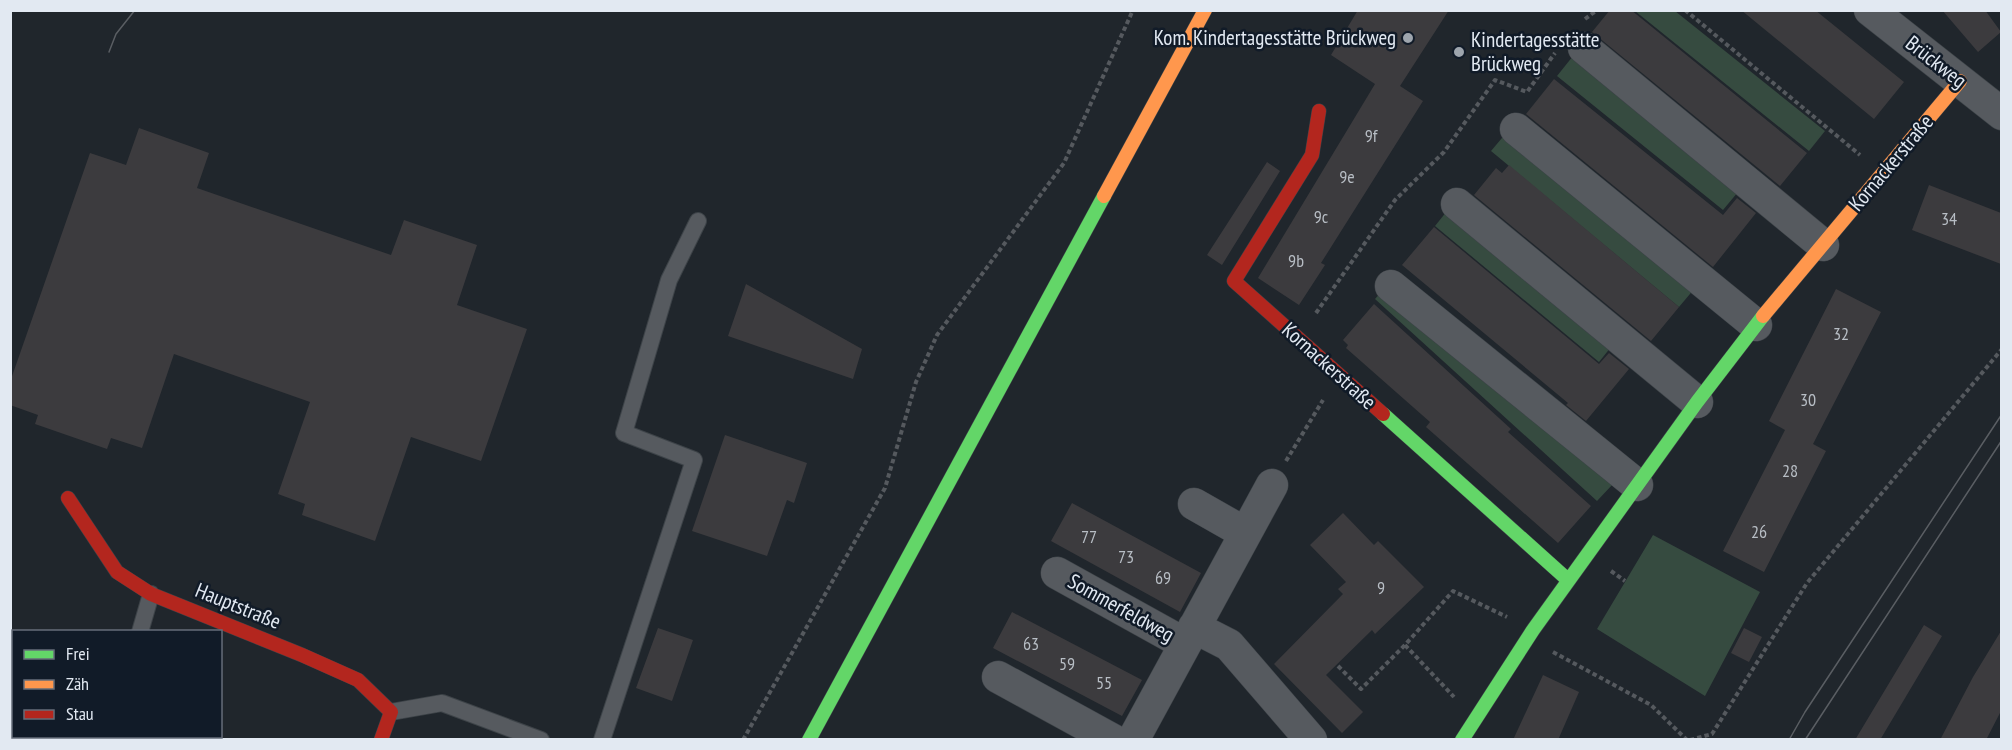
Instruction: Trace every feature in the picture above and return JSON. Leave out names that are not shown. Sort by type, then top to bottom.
[{"type":"street","points":[[809,740],[1205,10]]},
{"type":"street","name":"Brückweg","points":[[1870,10],[2001,114]]},
{"type":"street","points":[[1575,39],[1823,245]]},
{"type":"street","name":"Kornackerstraße","points":[[1462,740],[1530,634],[1697,402],[1756,325],[1960,81]]},
{"type":"street","name":"Kornackerstraße","points":[[1319,111],[1312,155],[1234,281],[1568,580]]},
{"type":"street","points":[[1516,129],[1756,325]]},
{"type":"street","points":[[1457,204],[1697,402]]},
{"type":"street","points":[[1391,286],[1637,485]]},
{"type":"street","name":"Sommerfeldweg","points":[[1133,740],[1272,485]]},
{"type":"street","name":"Hauptstraße","points":[[68,498],[117,573],[151,594],[358,680],[391,712]]},
{"type":"street","points":[[1194,504],[1245,533]]},
{"type":"street","name":"Sommerfeldweg","points":[[1057,573],[1190,636],[1229,645],[1311,740]]},
{"type":"street","points":[[998,677],[1113,740]]},
{"type":"street","points":[[381,740],[391,712]]},
{"type":"lane","points":[[603,740],[694,460],[624,432],[669,280],[698,221]]},
{"type":"lane","points":[[141,630],[151,594]]},
{"type":"lane","points":[[391,712],[442,703],[541,740]]},
{"type":"path","points":[[743,740],[885,488],[916,382],[937,335],[1064,163],[1133,10]]},
{"type":"path","points":[[1298,339],[1395,200],[1444,152],[1495,80],[1527,92],[1575,39],[1597,10]]},
{"type":"path","points":[[1684,10],[1882,173]]},
{"type":"path","points":[[1338,666],[1361,689],[1405,645],[1453,591],[1651,705],[1688,740],[1712,734],[1807,583],[2001,349]]},
{"type":"path","points":[[1272,485],[1339,374]]},
{"type":"path","points":[[1405,645],[1475,720]]},
{"type":"green space","points":[[1635,11],[1675,11],[1825,131],[1809,151]]},
{"type":"green space","points":[[1577,51],[1743,186],[1723,210],[1557,76]]},
{"type":"green space","points":[[1507,132],[1695,288],[1679,307],[1491,151]]},
{"type":"green space","points":[[1451,206],[1615,342],[1599,362],[1435,226]]},
{"type":"green space","points":[[1383,290],[1613,484],[1597,501],[1375,299]]},
{"type":"green space","points":[[1653,535],[1760,592],[1705,696],[1597,629]]},
{"type":"building","points":[[1358,10],[1449,10],[1400,86],[1423,101],[1321,263],[1325,265],[1299,305],[1258,278],[1375,84],[1331,55]]},
{"type":"building","points":[[1610,10],[1631,10],[1807,153],[1780,186],[1592,32]]},
{"type":"building","points":[[1741,10],[1815,10],[1904,82],[1874,119]]},
{"type":"building","points":[[1942,10],[1985,10],[2001,32],[1978,52]]},
{"type":"building","points":[[1554,79],[1723,215],[1737,198],[1756,213],[1713,267],[1526,114]]},
{"type":"building","points":[[139,128],[209,153],[197,188],[391,255],[404,220],[477,245],[457,305],[527,329],[481,461],[411,437],[375,541],[302,515],[305,504],[278,494],[310,402],[174,354],[142,448],[111,438],[107,449],[35,424],[38,415],[10,405],[10,382],[90,153],[126,165]]},
{"type":"building","points":[[1267,162],[1280,171],[1222,265],[1207,255]]},
{"type":"building","points":[[1509,165],[1679,307],[1651,341],[1474,195],[1496,168],[1502,173]]},
{"type":"building","points":[[1929,185],[2001,213],[2001,264],[1912,230]]},
{"type":"building","points":[[1434,227],[1599,364],[1609,353],[1629,369],[1586,421],[1566,405],[1568,403],[1402,265]]},
{"type":"building","points":[[746,284],[862,349],[853,379],[728,336]]},
{"type":"building","points":[[1836,289],[1881,312],[1813,444],[1826,451],[1764,572],[1723,551],[1785,430],[1769,421]]},
{"type":"building","points":[[1374,304],[1511,429],[1508,432],[1591,506],[1558,543],[1426,427],[1430,422],[1346,348],[1348,345],[1343,340]]},
{"type":"building","points":[[725,435],[807,463],[794,503],[787,500],[767,556],[692,531]]},
{"type":"building","points":[[1072,503],[1201,573],[1180,612],[1051,541]]},
{"type":"building","points":[[1343,513],[1374,545],[1378,541],[1424,587],[1375,634],[1372,630],[1326,675],[1363,712],[1342,733],[1274,664],[1343,594],[1338,589],[1346,582],[1310,545]]},
{"type":"building","points":[[1012,612],[1142,680],[1122,716],[993,648]]},
{"type":"building","points":[[1924,625],[1942,636],[1880,740],[1855,740]]},
{"type":"building","points":[[658,628],[693,640],[672,701],[636,688]]},
{"type":"building","points":[[1744,628],[1762,637],[1749,662],[1731,653]]},
{"type":"building","points":[[2001,631],[2001,711],[1986,740],[1940,740],[1973,677]]},
{"type":"building","points":[[1543,675],[1579,692],[1558,740],[1513,740]]},
{"type":"tram line","points":[[109,52],[116,34],[135,10]]},
{"type":"tram line","points":[[1789,740],[1805,712],[2002,414]]},
{"type":"tram line","points":[[1805,740],[2002,440]]},
{"type":"traffic: fast","points":[[809,740],[1104,196]]},
{"type":"traffic: fast","points":[[1462,740],[1533,630],[1697,402],[1763,316]]},
{"type":"traffic: fast","points":[[1383,414],[1568,580]]},
{"type":"traffic: slow","points":[[1104,196],[1205,10]]},
{"type":"traffic: slow","points":[[1763,316],[1960,81]]},
{"type":"traffic: jam","points":[[1319,111],[1312,155],[1234,281],[1383,414]]},
{"type":"traffic: jam","points":[[68,498],[117,572],[151,594],[358,680],[391,712],[381,740]]},
{"type":"place","name":"Kom. Kindertagesstätte Brückweg","points":[[1408,38]]},
{"type":"place","name":"Kindertagesstätte Brückweg","points":[[1459,52]]}]
